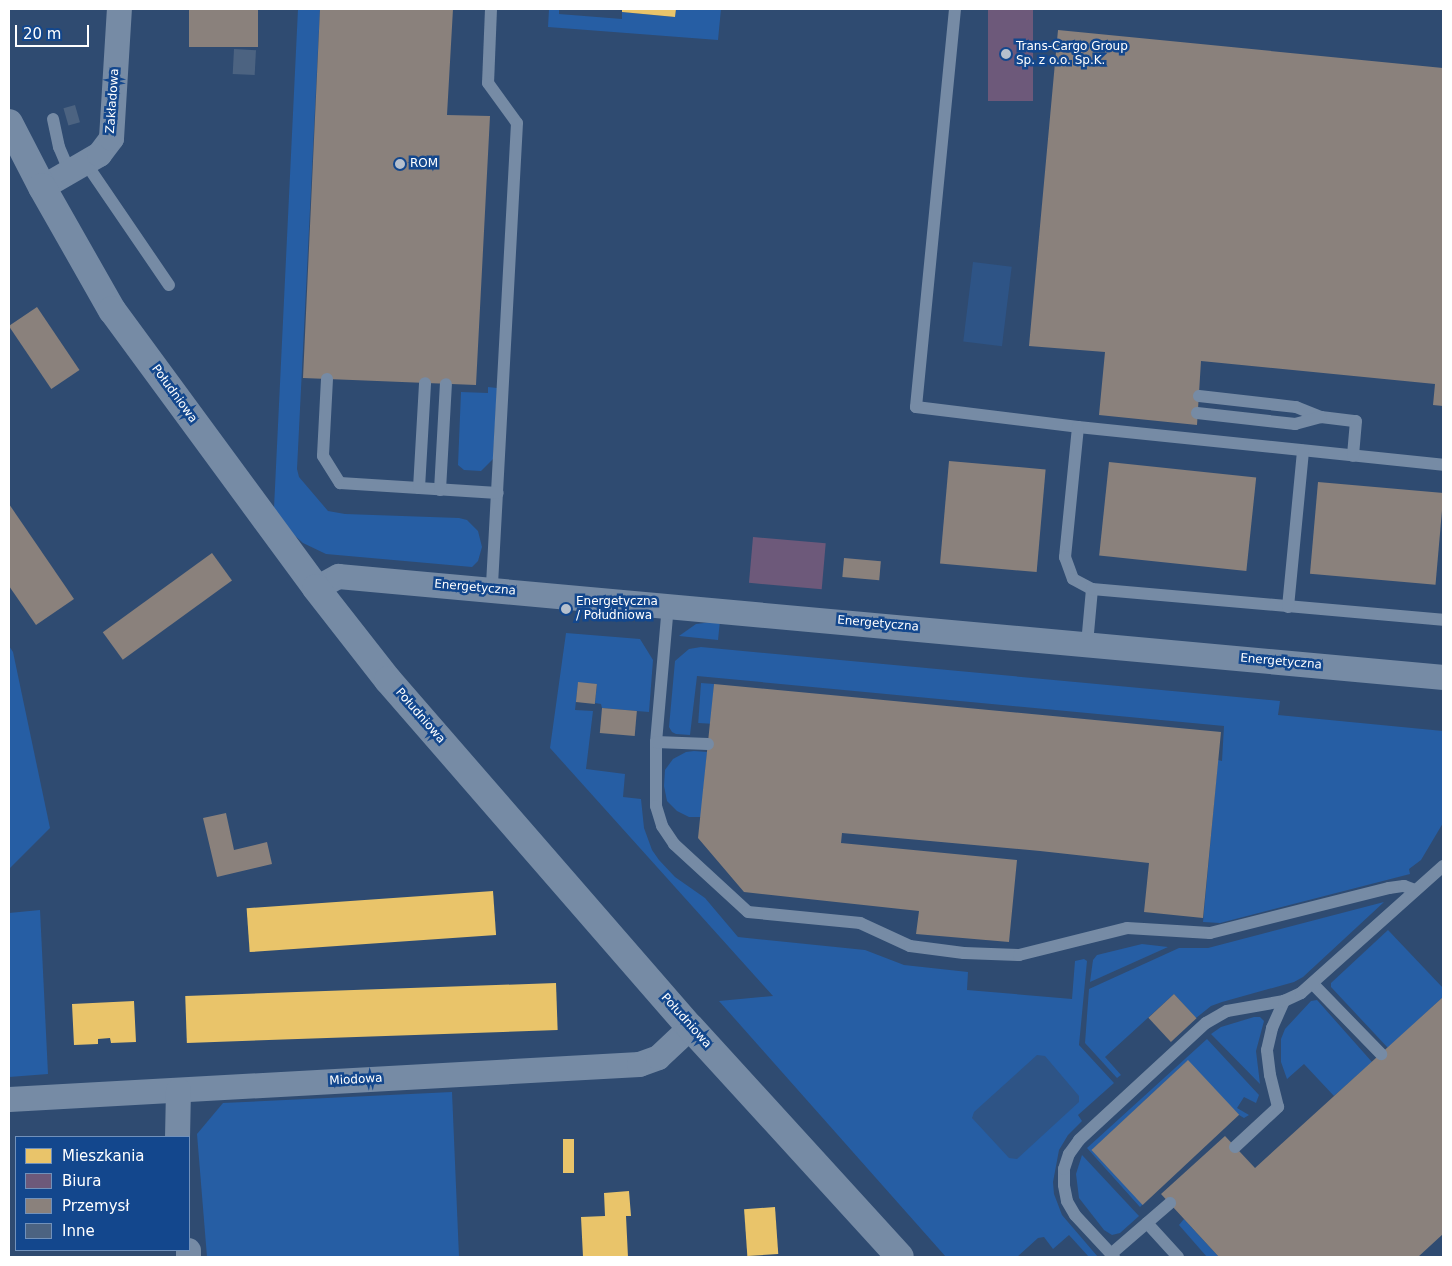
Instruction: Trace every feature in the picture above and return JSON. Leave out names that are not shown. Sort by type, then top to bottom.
[{"type":"street","name":"Zakładowa","points":[[42,187],[103,150],[112,138],[119,9]]},
{"type":"street","name":"Południowa","points":[[9,122],[42,187],[112,310],[316,588],[388,680],[690,1027],[900,1257]]},
{"type":"street","name":"Energetyczna","points":[[316,588],[338,576],[668,604],[1443,677]]},
{"type":"street","name":"Miodowa","points":[[9,1099],[639,1064],[658,1057],[690,1027]]},
{"type":"street","points":[[177,1136],[178,1090]]},
{"type":"lane","points":[[491,9],[488,83],[517,123],[492,590]]},
{"type":"lane","points":[[955,9],[916,407],[1443,465]]},
{"type":"lane","points":[[53,119],[59,147],[77,166],[169,285]]},
{"type":"lane","points":[[327,380],[324,456],[340,483],[498,494]]},
{"type":"lane","points":[[419,488],[425,384]]},
{"type":"lane","points":[[440,490],[446,384]]},
{"type":"lane","points":[[1198,396],[1296,407],[1321,417],[1356,420],[1353,456]]},
{"type":"lane","points":[[1197,413],[1295,424],[1321,417]]},
{"type":"lane","points":[[1078,426],[1065,557],[1073,579],[1092,589],[1443,620]]},
{"type":"lane","points":[[1288,607],[1303,451]]},
{"type":"lane","points":[[1087,644],[1092,589]]},
{"type":"lane","points":[[668,604],[656,742],[656,806],[662,826],[674,844],[748,912],[860,923],[910,946],[964,953],[1019,955],[1127,928],[1210,933],[1389,888],[1404,886],[1415,890]]},
{"type":"lane","points":[[656,742],[708,744]]},
{"type":"lane","points":[[1170,1203],[1112,1256],[1075,1215],[1068,1201],[1064,1185],[1064,1169],[1069,1154],[1079,1140],[1206,1023],[1227,1011],[1284,1001],[1301,993],[1443,866]]},
{"type":"lane","points":[[1313,984],[1381,1054]]},
{"type":"lane","points":[[1235,1146],[1278,1107],[1270,1075],[1267,1050],[1272,1028],[1284,1001]]},
{"type":"lane","points":[[1146,1223],[1178,1257]]},
{"type":"shaded area","points":[[298,9],[320,9],[297,469],[299,477],[328,511],[345,514],[459,518],[467,520],[478,531],[482,547],[478,561],[472,567],[326,554],[303,543],[293,534],[274,508]]},
{"type":"shaded area","points":[[549,9],[559,9],[559,14],[622,19],[622,12],[675,17],[676,9],[721,9],[718,40],[548,27]]},
{"type":"shaded area","points":[[973,262],[1012,267],[1002,346],[963,341]]},
{"type":"shaded area","points":[[488,387],[497,388],[493,459],[481,471],[464,470],[458,465],[461,392],[488,393]]},
{"type":"shaded area","points":[[720,621],[718,640],[679,636],[696,624]]},
{"type":"shaded area","points":[[566,633],[640,639],[653,660],[649,712],[602,708],[601,704],[595,703],[597,684],[578,683],[575,710],[593,711],[586,769],[625,774],[623,797],[641,799],[644,828],[652,850],[675,877],[705,898],[738,937],[865,950],[904,965],[968,972],[967,990],[1072,999],[1075,961],[1084,959],[1087,961],[1079,1045],[1114,1083],[1078,1115],[1082,1121],[1068,1135],[1059,1150],[1053,1182],[1054,1194],[1062,1215],[1098,1257],[1089,1257],[1069,1235],[1053,1249],[1044,1237],[1038,1238],[1017,1257],[946,1257],[719,1001],[773,996],[550,748]]},
{"type":"shaded area","points":[[9,646],[13,652],[50,828],[9,869]]},
{"type":"shaded area","points":[[701,647],[1280,701],[1278,715],[1443,731],[1443,823],[1421,860],[1409,869],[1410,874],[1220,923],[1203,922],[1218,760],[1222,761],[1224,726],[697,676],[690,735],[676,734],[669,727],[675,661],[689,649]]},
{"type":"shaded area","points":[[701,683],[714,684],[711,724],[698,723]]},
{"type":"shaded area","points":[[686,752],[707,752],[701,817],[689,817],[677,811],[667,801],[664,786],[665,770],[673,759]]},
{"type":"shaded area","points":[[1384,902],[1303,977],[1294,982],[1211,1006],[1196,1018],[1174,994],[1105,1057],[1121,1075],[1117,1078],[1085,1043],[1089,989],[1179,948],[1208,948]]},
{"type":"shaded area","points":[[40,910],[48,1074],[9,1077],[9,913]]},
{"type":"shaded area","points":[[1388,930],[1443,988],[1443,997],[1388,1048],[1331,987],[1331,983]]},
{"type":"shaded area","points":[[1142,944],[1168,947],[1090,982],[1093,960],[1097,955]]},
{"type":"shaded area","points":[[1317,1000],[1372,1062],[1334,1096],[1304,1064],[1287,1079],[1281,1062],[1281,1039],[1285,1029],[1311,1001]]},
{"type":"shaded area","points":[[1260,1017],[1264,1021],[1256,1051],[1260,1084],[1211,1034],[1221,1027]]},
{"type":"shaded area","points":[[1207,1039],[1259,1095],[1256,1103],[1244,1097],[1237,1108],[1249,1115],[1244,1118],[1239,1115],[1187,1061],[1092,1150],[1143,1204],[1140,1207],[1087,1148]]},
{"type":"shaded area","points":[[1037,1055],[1045,1056],[1079,1096],[1079,1102],[1017,1159],[1009,1158],[972,1118],[974,1112]]},
{"type":"shaded area","points":[[452,1092],[459,1257],[207,1257],[197,1134],[223,1103]]},
{"type":"shaded area","points":[[1082,1155],[1139,1216],[1120,1233],[1112,1235],[1104,1230],[1079,1198],[1076,1174]]},
{"type":"shaded area","points":[[1184,1219],[1219,1257],[1207,1257],[1179,1225]]},
{"type":"building: Mieszkania","points":[[622,9],[676,9],[675,17],[622,12]]},
{"type":"building: Mieszkania","points":[[493,891],[496,935],[250,952],[247,908]]},
{"type":"building: Mieszkania","points":[[556,983],[558,1030],[187,1043],[185,996]]},
{"type":"building: Mieszkania","points":[[134,1001],[136,1042],[111,1043],[110,1038],[98,1039],[98,1044],[74,1045],[72,1004]]},
{"type":"building: Mieszkania","points":[[563,1139],[574,1139],[574,1173],[563,1173]]},
{"type":"building: Mieszkania","points":[[629,1191],[631,1216],[626,1216],[628,1257],[583,1257],[581,1217],[605,1216],[604,1193]]},
{"type":"building: Mieszkania","points":[[775,1207],[778,1254],[747,1256],[744,1209]]},
{"type":"building: Biura","name":"Trans-Cargo Group Sp. z o.o. Sp.K.","points":[[988,9],[1033,9],[1033,101],[988,101]]},
{"type":"building: Biura","points":[[753,537],[826,543],[822,589],[749,583]]},
{"type":"building: Przemysł","points":[[189,9],[258,9],[258,47],[189,47]]},
{"type":"building: Przemysł","name":"ROM","points":[[320,9],[453,9],[447,115],[490,116],[476,385],[303,378]]},
{"type":"building: Przemysł","points":[[1058,30],[1443,68],[1443,406],[1433,405],[1435,384],[1201,361],[1197,425],[1099,415],[1105,352],[1029,346]]},
{"type":"building: Przemysł","points":[[37,307],[79,370],[51,389],[9,326]]},
{"type":"building: Przemysł","points":[[949,461],[1046,469],[1037,572],[940,564]]},
{"type":"building: Przemysł","points":[[1109,462],[1256,477],[1246,571],[1099,555]]},
{"type":"building: Przemysł","points":[[1318,482],[1443,493],[1436,585],[1310,574]]},
{"type":"building: Przemysł","points":[[9,504],[74,599],[36,625],[9,586]]},
{"type":"building: Przemysł","points":[[212,553],[232,581],[123,660],[103,632]]},
{"type":"building: Przemysł","points":[[844,558],[881,561],[879,580],[842,577]]},
{"type":"building: Przemysł","points":[[578,682],[597,684],[595,704],[576,702]]},
{"type":"building: Przemysł","points":[[714,684],[1221,732],[1203,918],[1144,912],[1149,863],[842,833],[841,843],[1017,860],[1009,942],[916,934],[919,911],[744,892],[698,838]]},
{"type":"building: Przemysł","points":[[602,708],[637,711],[635,736],[600,733]]},
{"type":"building: Przemysł","points":[[226,813],[234,850],[267,842],[272,864],[217,877],[203,818]]},
{"type":"building: Przemysł","points":[[1174,994],[1197,1018],[1171,1042],[1148,1018]]},
{"type":"building: Przemysł","points":[[1443,997],[1443,1234],[1418,1257],[1219,1257],[1161,1194],[1225,1136],[1255,1168]]},
{"type":"building: Przemysł","points":[[1188,1060],[1239,1115],[1143,1205],[1091,1150]]},
{"type":"building: Inne","points":[[234,49],[256,50],[255,75],[233,74]]},
{"type":"building: Inne","points":[[75,105],[80,122],[68,126],[63,108]]},
{"type":"place","name":"Trans-Cargo Group Sp. z o.o. Sp.K.","points":[[1006,54]]},
{"type":"place","name":"ROM","points":[[400,164]]},
{"type":"place","name":"Energetyczna / Południowa","points":[[566,609]]}]
